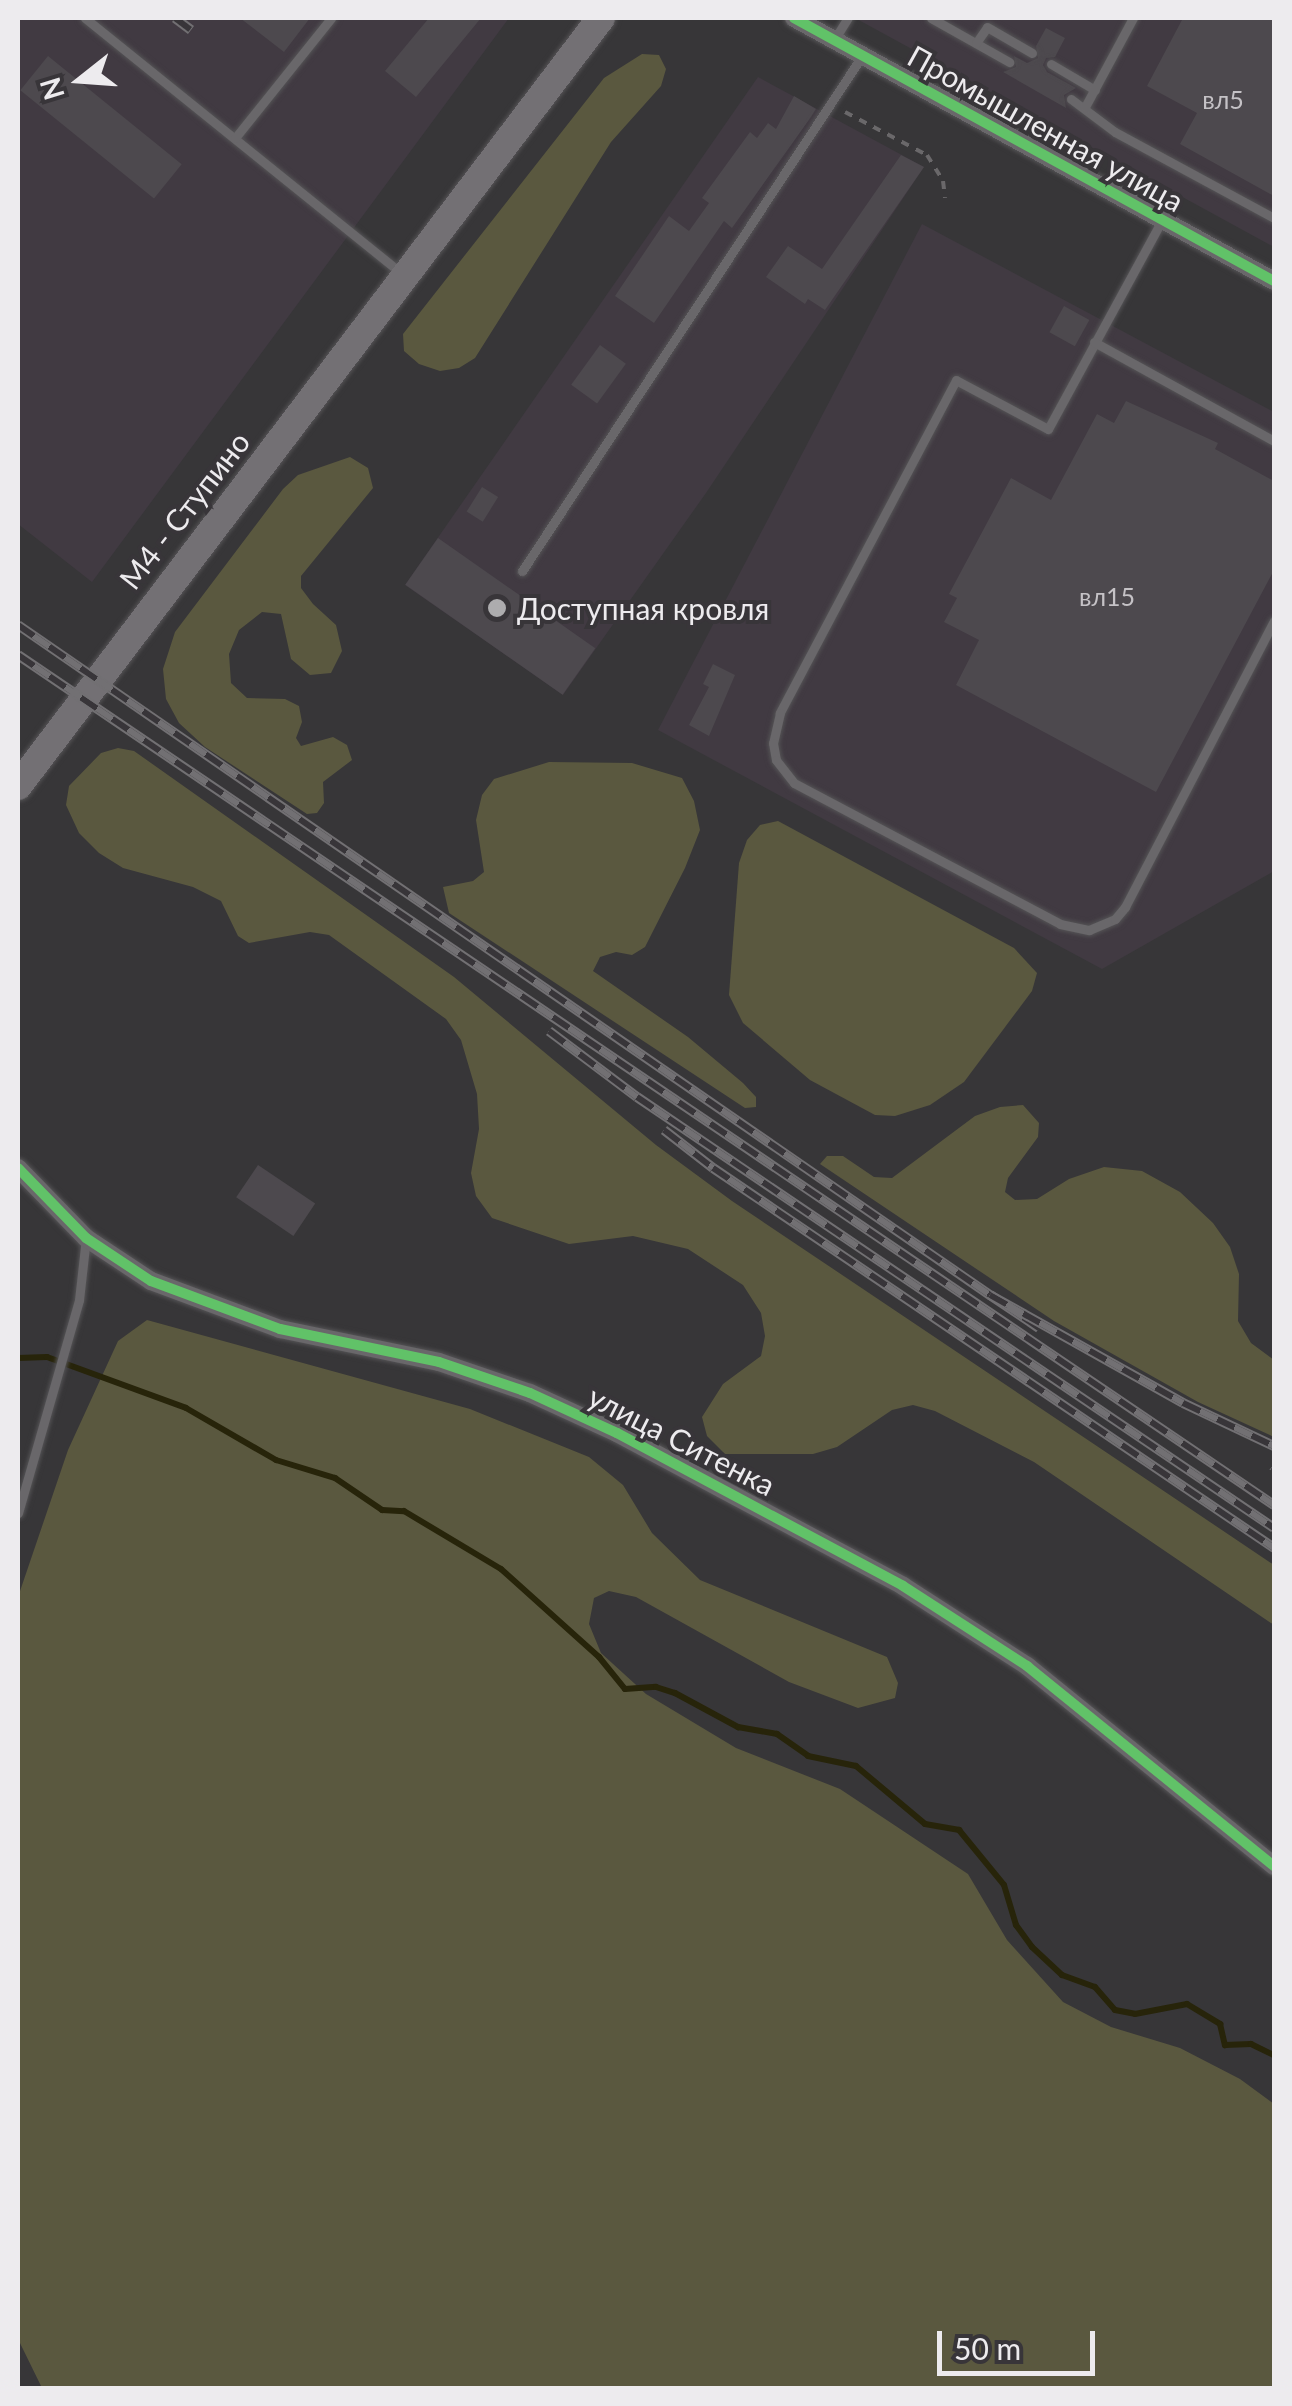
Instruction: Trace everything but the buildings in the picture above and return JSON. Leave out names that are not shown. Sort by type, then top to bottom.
[{"type":"main road","name":"М4 - Ступино","points":[[18,786],[601,18]]},
{"type":"street","name":"Промышленная улица","points":[[794,18],[1274,282]]},
{"type":"street","name":"улица Ситенка","points":[[18,1168],[106,1255],[183,1295],[293,1333],[483,1375],[617,1433],[887,1577],[1026,1666],[1274,1866]]},
{"type":"lane","points":[[85,18],[406,276]]},
{"type":"lane","points":[[235,138],[331,18]]},
{"type":"lane","points":[[834,40],[848,18]]},
{"type":"lane","points":[[931,18],[1008,62]]},
{"type":"lane","points":[[1085,107],[1133,18]]},
{"type":"lane","points":[[976,43],[987,27],[1032,53]]},
{"type":"lane","points":[[522,571],[862,56]]},
{"type":"lane","points":[[1051,64],[1095,90]]},
{"type":"lane","points":[[1071,99],[1116,132],[1274,218]]},
{"type":"lane","points":[[1162,220],[1048,429],[956,380],[780,713],[773,744],[784,774],[1060,924],[1075,930],[1103,926],[1125,906],[1274,621]]},
{"type":"lane","points":[[1094,342],[1274,441]]},
{"type":"lane","points":[[18,1514],[79,1300],[86,1238]]},
{"type":"path","points":[[830,104],[927,155],[943,181],[946,198]]},
{"type":"shaded area","points":[[18,18],[509,18],[92,582],[18,524]]},
{"type":"shaded area","points":[[855,18],[1274,18],[1274,247]]},
{"type":"shaded area","points":[[642,54],[659,55],[666,69],[661,86],[611,142],[475,358],[459,368],[440,371],[419,364],[404,351],[403,334],[604,78]]},
{"type":"shaded area","points":[[758,77],[924,167],[706,493],[563,695],[405,585]]},
{"type":"shaded area","points":[[922,224],[1274,412],[1274,871],[1102,969],[658,730]]},
{"type":"shaded area","points":[[350,457],[368,468],[373,488],[301,576],[301,588],[336,625],[342,651],[331,673],[310,675],[291,659],[281,614],[262,612],[239,630],[229,654],[231,683],[247,698],[285,699],[299,706],[302,722],[296,738],[301,746],[333,737],[347,745],[352,760],[323,782],[324,803],[317,813],[307,814],[205,747],[179,723],[166,699],[163,669],[175,632],[283,489],[298,475]]},
{"type":"shaded area","points":[[118,748],[134,751],[454,977],[656,1145],[732,1201],[1274,1565],[1274,1625],[1034,1462],[935,1411],[913,1405],[892,1410],[837,1447],[813,1454],[725,1454],[707,1436],[702,1417],[723,1384],[761,1356],[765,1336],[761,1313],[743,1285],[688,1249],[633,1236],[569,1244],[492,1218],[476,1196],[471,1173],[479,1129],[477,1094],[461,1040],[446,1019],[329,935],[310,932],[249,943],[238,936],[221,901],[193,887],[123,868],[99,853],[79,833],[66,805],[69,786],[101,753]]},
{"type":"shaded area","points":[[549,762],[632,763],[682,778],[694,801],[700,830],[685,868],[645,947],[632,955],[616,952],[600,957],[593,971],[688,1037],[743,1083],[756,1097],[756,1107],[745,1108],[449,913],[443,887],[473,881],[484,872],[476,820],[482,795],[494,779]]},
{"type":"shaded area","points":[[778,821],[1014,948],[1037,973],[1032,991],[964,1082],[930,1105],[895,1116],[875,1115],[810,1080],[743,1023],[729,995],[739,863],[747,840],[760,825]]},
{"type":"shaded area","points":[[1023,1105],[1039,1123],[1038,1137],[1008,1178],[1005,1192],[1015,1200],[1037,1199],[1069,1179],[1104,1167],[1142,1171],[1180,1192],[1213,1223],[1230,1247],[1239,1274],[1238,1321],[1251,1343],[1274,1360],[1274,1437],[1198,1402],[1054,1321],[820,1164],[827,1156],[843,1156],[874,1177],[892,1178],[975,1116],[1000,1107]]},
{"type":"shaded area","points":[[147,1320],[470,1409],[589,1457],[623,1485],[652,1533],[700,1580],[887,1657],[898,1683],[895,1698],[858,1708],[789,1682],[636,1597],[609,1591],[594,1598],[589,1624],[601,1653],[646,1694],[736,1748],[840,1789],[968,1874],[1007,1940],[1063,2002],[1111,2027],[1180,2048],[1240,2079],[1274,2104],[1274,2388],[42,2388],[18,2339],[18,1597],[68,1450],[118,1341]]},
{"type":"waterway","points":[[18,1358],[47,1357],[186,1408],[276,1460],[335,1478],[382,1510],[404,1511],[501,1569],[599,1657],[625,1689],[656,1687],[675,1693],[738,1727],[777,1734],[808,1756],[856,1766],[925,1824],[959,1830],[1004,1885],[1016,1925],[1032,1947],[1062,1975],[1095,1987],[1115,2010],[1135,2014],[1187,2004],[1220,2024],[1225,2045],[1251,2044],[1274,2055]]},
{"type":"railway","points":[[175,18],[191,30]]},
{"type":"railway","points":[[18,625],[990,1295]]},
{"type":"railway","points":[[18,655],[1274,1505]]},
{"type":"railway","points":[[549,1031],[637,1097],[1274,1528]]},
{"type":"railway","points":[[664,1130],[713,1168],[1274,1548]]},
{"type":"railway","points":[[1039,1328],[990,1295],[1183,1403],[1274,1446]]},
{"type":"cycle path","points":[[794,18],[1274,281]]},
{"type":"cycle path","points":[[18,1168],[86,1238],[151,1281],[280,1329],[439,1362],[530,1393],[617,1433],[903,1586],[1027,1666],[1274,1866]]},
{"type":"place","name":"Доступная кровля","points":[[497,608]]}]
